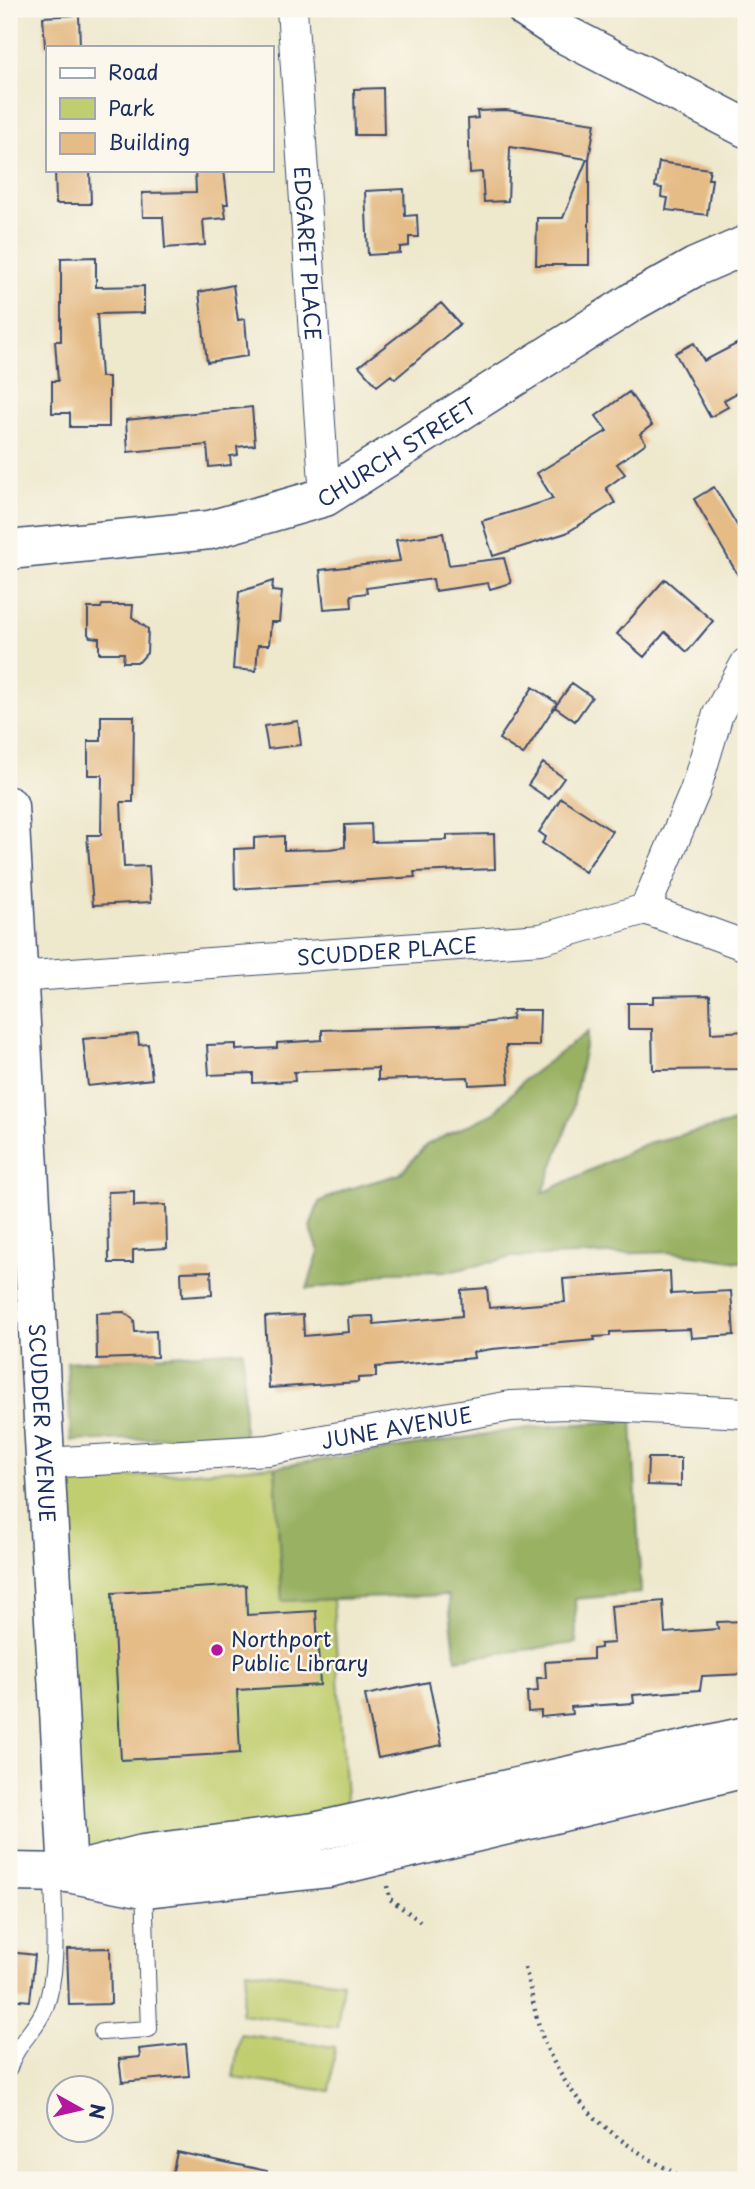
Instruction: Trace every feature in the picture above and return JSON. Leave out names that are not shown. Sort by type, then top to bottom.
[{"type":"street","name":"EDGARET PLACE","points":[[292,9],[325,497]]},
{"type":"street","points":[[526,9],[564,34],[746,128]]},
{"type":"street","name":"CHURCH STREET","points":[[9,550],[210,530],[325,497],[634,301],[695,267],[746,245]]},
{"type":"street","points":[[746,663],[718,714],[695,791],[645,909],[746,946]]},
{"type":"street","name":"SCUDDER AVENUE","points":[[9,807],[45,1463],[61,1872]]},
{"type":"street","name":"SCUDDER PLACE","points":[[17,977],[541,939],[645,909]]},
{"type":"street","name":"JUNE AVENUE","points":[[45,1463],[268,1450],[511,1406],[568,1404],[746,1413]]},
{"type":"street","points":[[144,1871],[746,1736]]},
{"type":"street","points":[[9,1872],[328,1868],[746,1769]]},
{"type":"lane","points":[[102,2032],[149,2029],[144,1871]]},
{"type":"lane","points":[[9,2068],[12,2056],[44,2011],[52,1986],[61,1872]]},
{"type":"path","points":[[385,1875],[390,1899],[421,1922]]},
{"type":"path","points":[[526,1968],[545,2044],[568,2089],[599,2123],[638,2154],[688,2180]]},
{"type":"green space","points":[[588,1032],[571,1116],[543,1193],[647,1143],[746,1120],[746,1263],[673,1252],[513,1257],[453,1271],[388,1272],[350,1284],[307,1289],[319,1251],[310,1227],[319,1202],[345,1190],[400,1174],[426,1145],[494,1113],[524,1080]]},
{"type":"green space","points":[[243,1350],[244,1435],[71,1441],[67,1362]]},
{"type":"green space","points":[[632,1420],[641,1593],[575,1599],[576,1643],[456,1659],[448,1595],[282,1601],[275,1467],[528,1428]]},
{"type":"green space","points":[[275,1466],[282,1600],[333,1599],[347,1814],[69,1851],[47,1483]]},
{"type":"green space","points":[[247,1970],[343,1982],[337,2027],[241,2014]]},
{"type":"green space","points":[[240,2034],[335,2047],[330,2091],[233,2078]]},
{"type":"building","points":[[79,15],[80,46],[45,47],[43,17]]},
{"type":"building","points":[[383,88],[384,135],[355,135],[354,89]]},
{"type":"building","points":[[506,110],[595,123],[589,159],[589,265],[536,265],[537,218],[563,218],[587,159],[510,147],[508,201],[484,202],[482,172],[470,173],[468,119],[478,118],[477,111]]},
{"type":"building","points":[[659,162],[710,169],[708,179],[712,179],[707,215],[666,210],[668,198],[661,197],[662,188],[655,187]]},
{"type":"building","points":[[55,172],[90,172],[91,204],[56,204]]},
{"type":"building","points":[[195,172],[224,172],[228,204],[224,204],[226,218],[203,220],[205,245],[165,248],[163,217],[143,217],[142,193],[196,192]]},
{"type":"building","points":[[404,189],[405,216],[417,215],[418,237],[409,237],[409,246],[400,247],[400,253],[368,255],[365,191]]},
{"type":"building","points":[[96,257],[96,287],[144,286],[144,313],[97,314],[101,377],[109,377],[109,427],[70,427],[70,413],[52,413],[52,381],[58,381],[55,341],[61,341],[61,258]]},
{"type":"building","points":[[233,285],[238,320],[245,319],[248,356],[207,362],[199,292]]},
{"type":"building","points":[[441,303],[460,324],[395,379],[391,375],[377,386],[359,366]]},
{"type":"building","points":[[746,339],[746,388],[724,400],[728,407],[710,417],[675,353],[694,343],[704,361]]},
{"type":"building","points":[[629,392],[652,425],[640,434],[646,443],[617,464],[625,474],[606,488],[615,503],[566,533],[493,556],[482,521],[553,499],[537,473],[607,431],[596,416]]},
{"type":"building","points":[[252,407],[255,445],[237,447],[238,455],[230,456],[231,465],[209,467],[207,445],[128,452],[126,420]]},
{"type":"building","points":[[714,487],[746,540],[746,589],[694,499]]},
{"type":"building","points":[[443,533],[449,565],[504,558],[511,583],[490,589],[488,583],[435,591],[433,579],[366,588],[367,593],[351,595],[352,607],[324,609],[320,570],[400,561],[396,540]]},
{"type":"building","points":[[665,579],[713,621],[687,652],[665,632],[644,657],[617,634]]},
{"type":"building","points":[[273,581],[272,591],[282,592],[279,622],[271,622],[269,645],[258,645],[256,671],[233,669],[239,592]]},
{"type":"building","points":[[102,605],[133,605],[132,617],[148,629],[147,653],[139,662],[123,662],[124,653],[99,653],[99,638],[90,637],[88,634],[88,608],[101,608]]},
{"type":"building","points":[[572,683],[592,697],[575,721],[555,707]]},
{"type":"building","points":[[533,687],[557,703],[523,755],[499,739]]},
{"type":"building","points":[[101,716],[134,716],[133,802],[121,802],[124,867],[149,866],[151,902],[93,905],[87,835],[101,835],[102,775],[88,775],[88,741],[101,741]]},
{"type":"building","points":[[298,721],[301,745],[268,749],[264,726]]},
{"type":"building","points":[[543,763],[564,778],[549,799],[528,785]]},
{"type":"building","points":[[561,798],[612,831],[585,872],[542,843],[546,837],[539,832]]},
{"type":"building","points":[[371,824],[372,842],[447,840],[447,835],[494,834],[495,869],[414,872],[415,877],[235,889],[234,849],[254,848],[254,838],[284,836],[284,850],[329,849],[345,847],[345,825]]},
{"type":"building","points":[[710,995],[711,1033],[746,1031],[746,1069],[653,1070],[652,1029],[628,1029],[628,1003],[653,1003],[653,996]]},
{"type":"building","points":[[513,1010],[540,1010],[539,1046],[506,1046],[509,1083],[469,1085],[468,1077],[378,1080],[378,1068],[294,1072],[295,1081],[253,1083],[253,1073],[209,1075],[207,1045],[236,1044],[236,1050],[277,1048],[277,1043],[322,1040],[322,1030],[467,1025],[512,1019]]},
{"type":"building","points":[[138,1034],[139,1045],[148,1044],[152,1079],[88,1086],[83,1039]]},
{"type":"building","points":[[134,1191],[134,1206],[166,1205],[167,1248],[133,1250],[133,1263],[109,1263],[108,1192]]},
{"type":"building","points":[[211,1271],[212,1295],[182,1297],[181,1272]]},
{"type":"building","points":[[670,1271],[671,1294],[731,1291],[734,1335],[691,1338],[690,1329],[610,1332],[610,1336],[594,1337],[595,1340],[492,1349],[473,1352],[474,1358],[376,1367],[376,1377],[358,1378],[358,1382],[269,1388],[265,1317],[303,1315],[304,1336],[349,1332],[348,1317],[373,1316],[374,1324],[462,1316],[461,1290],[487,1288],[489,1308],[565,1302],[563,1279]]},
{"type":"building","points":[[124,1312],[134,1320],[135,1332],[156,1331],[157,1357],[97,1359],[96,1313]]},
{"type":"building","points":[[648,1458],[681,1458],[681,1486],[647,1485]]},
{"type":"building","name":"Northport Public Library","points":[[246,1585],[247,1615],[316,1611],[320,1685],[237,1690],[240,1753],[121,1760],[112,1593]]},
{"type":"building","points":[[663,1601],[665,1633],[718,1629],[717,1622],[746,1621],[746,1674],[702,1676],[700,1690],[633,1695],[634,1703],[571,1707],[572,1714],[541,1717],[541,1711],[528,1712],[527,1692],[538,1691],[537,1678],[546,1678],[545,1662],[593,1659],[593,1649],[600,1648],[600,1644],[614,1643],[611,1606]]},
{"type":"building","points":[[429,1682],[442,1745],[378,1758],[365,1695]]},
{"type":"building","points":[[110,1948],[111,2004],[69,2005],[67,1949]]},
{"type":"building","points":[[9,1952],[35,1955],[30,2001],[9,1999]]},
{"type":"building","points":[[186,2044],[189,2076],[122,2082],[119,2059],[140,2057],[139,2049]]},
{"type":"building","points":[[177,2152],[267,2171],[266,2180],[171,2180]]},
{"type":"place","name":"Northport Public Library","points":[[217,1650]]}]
